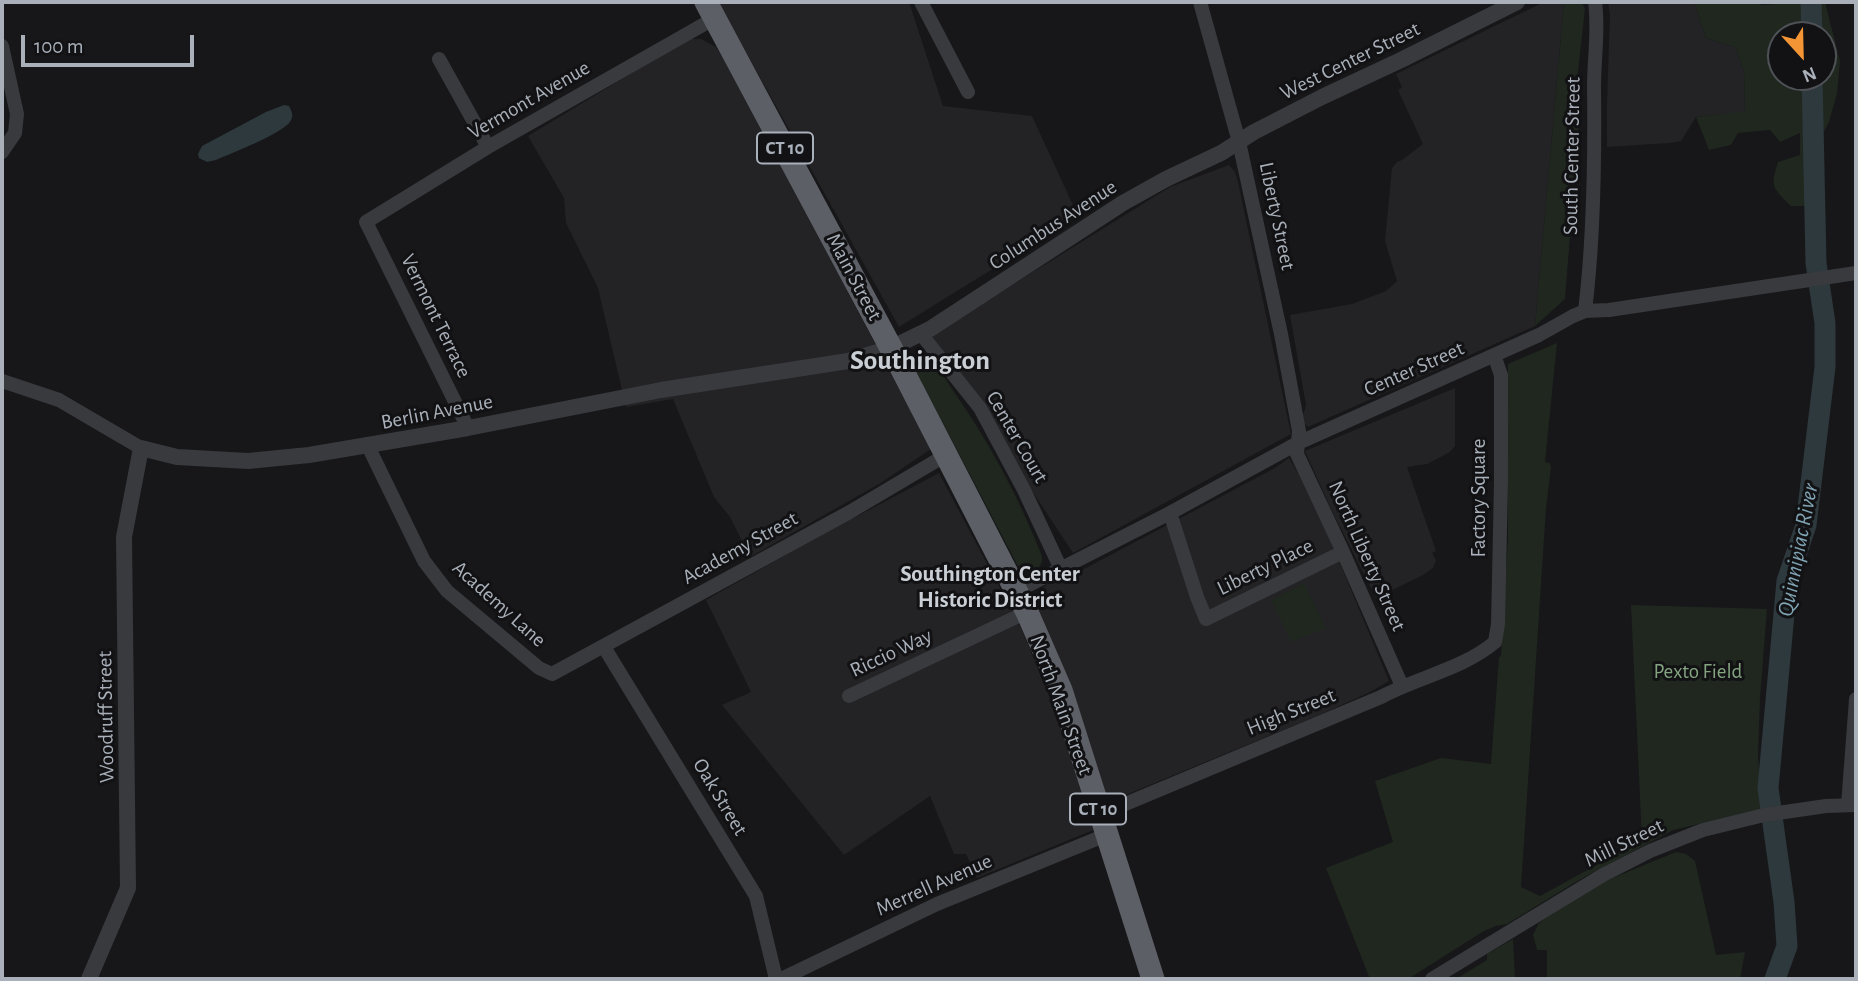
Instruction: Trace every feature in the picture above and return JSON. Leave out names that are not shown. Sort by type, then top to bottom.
[{"type":"highway","name":"Main Street","points":[[711,10],[891,348],[1022,602]]},
{"type":"highway","name":"North Main Street","points":[[1022,602],[1060,690],[1153,979]]},
{"type":"street","points":[[921,2],[968,93]]},
{"type":"street","name":"Liberty Street","points":[[1200,2],[1239,142],[1281,334],[1299,431],[1298,443]]},
{"type":"street","name":"West Center Street","points":[[1239,142],[1322,97],[1517,2]]},
{"type":"street","name":"South Center Street","points":[[1585,311],[1591,254],[1597,22],[1595,2]]},
{"type":"street","name":"Vermont Avenue","points":[[366,222],[711,10]]},
{"type":"street","points":[[2,46],[17,114],[15,133],[2,152]]},
{"type":"street","points":[[439,59],[488,147]]},
{"type":"street","name":"Columbus Avenue","points":[[891,348],[920,334],[1123,203],[1239,142]]},
{"type":"street","name":"Vermont Terrace","points":[[366,222],[468,428]]},
{"type":"street","name":"Center Street","points":[[1022,602],[1062,569],[1298,443],[1539,335],[1585,311],[1609,310],[1856,273]]},
{"type":"street","name":"Center Court","points":[[920,334],[979,408],[1024,490],[1062,569]]},
{"type":"street","name":"Berlin Avenue","points":[[2,381],[59,400],[141,448],[177,457],[248,461],[368,446],[661,390],[848,361],[891,348]]},
{"type":"street","name":"Factory Square","points":[[1494,355],[1501,375],[1502,482],[1498,624],[1495,642]]},
{"type":"street","name":"North Liberty Street","points":[[1298,443],[1297,454],[1402,686]]},
{"type":"street","name":"Academy Lane","points":[[368,446],[424,561],[447,591],[539,668],[552,674]]},
{"type":"street","name":"Woodruff Street","points":[[89,979],[128,888],[124,537],[141,448]]},
{"type":"street","name":"Academy Street","points":[[552,674],[848,513],[946,455]]},
{"type":"street","name":"Liberty Place","points":[[1170,513],[1206,619],[1343,552]]},
{"type":"street","name":"Riccio Way","points":[[849,696],[1022,602]]},
{"type":"street","name":"High Street","points":[[1103,825],[1402,686],[1480,655],[1495,642]]},
{"type":"street","name":"Oak Street","points":[[604,647],[756,897],[778,979]]},
{"type":"street","points":[[1852,805],[1856,699]]},
{"type":"street","name":"Mill Street","points":[[1432,979],[1603,875],[1650,851],[1703,830],[1771,813],[1852,805]]},
{"type":"street","name":"Merrell Avenue","points":[[778,979],[1103,825]]},
{"type":"shaded area","points":[[718,2],[909,2],[943,106],[1032,116],[1078,216],[899,327]]},
{"type":"shaded area","points":[[1544,2],[1564,2],[1535,326],[1308,427],[1302,419],[1306,405],[1290,315],[1352,304],[1386,291],[1397,281],[1385,241],[1392,168],[1423,144],[1398,90],[1402,87],[1396,74]]},
{"type":"shaded area","points":[[1608,2],[1694,2],[1706,38],[1735,47],[1744,71],[1745,112],[1696,117],[1681,141],[1607,147]]},
{"type":"shaded area","points":[[688,39],[701,39],[716,47],[725,61],[931,449],[879,484],[750,557],[730,517],[714,497],[673,399],[626,407],[598,288],[566,223],[564,198],[528,136]]},
{"type":"shaded area","points":[[284,105],[289,106],[292,118],[277,132],[216,160],[207,162],[199,158],[202,146]]},
{"type":"shaded area","points":[[1229,165],[1238,182],[1291,434],[1073,553],[930,336],[1170,187]]},
{"type":"shaded area","points":[[1455,388],[1455,446],[1450,452],[1427,464],[1407,467],[1436,551],[1432,553],[1436,560],[1433,568],[1376,598],[1305,451]]},
{"type":"shaded area","points":[[1289,458],[1332,544],[1389,681],[1317,716],[1106,803],[1035,605],[1036,595],[1049,582],[1067,578],[1275,468]]},
{"type":"shaded area","points":[[939,473],[1021,628],[1059,720],[1093,830],[977,878],[966,854],[954,854],[930,796],[844,855],[722,705],[751,692],[706,600]]},
{"type":"green space","points":[[1564,2],[1582,2],[1585,9],[1577,80],[1582,83],[1565,299],[1535,326]]},
{"type":"green space","points":[[1694,2],[1754,2],[1762,5],[1825,2],[1830,21],[1767,21],[1767,91],[1837,91],[1837,49],[1840,61],[1837,94],[1829,122],[1818,143],[1825,265],[1808,269],[1808,206],[1791,206],[1774,186],[1778,162],[1800,155],[1800,133],[1780,142],[1770,130],[1738,133],[1731,145],[1709,150],[1696,117],[1745,111],[1744,71],[1735,47],[1706,38]]},
{"type":"green space","name":"Pexto Field","points":[[1557,343],[1545,462],[1550,463],[1551,467],[1521,887],[1540,896],[1642,840],[1631,605],[1767,609],[1758,756],[1762,809],[1673,830],[1579,880],[1507,924],[1484,931],[1408,979],[1370,979],[1326,868],[1393,842],[1375,781],[1441,758],[1491,764],[1508,539],[1508,364]]},
{"type":"green space","points":[[923,355],[944,377],[1003,471],[1042,556],[1041,564],[1035,570],[1019,568],[913,366],[914,360]]},
{"type":"green space","points":[[1304,583],[1326,628],[1291,642],[1271,600]]},
{"type":"green space","points":[[1676,852],[1686,854],[1695,861],[1716,955],[1745,952],[1740,979],[1547,979],[1547,950],[1537,950],[1533,935],[1539,923],[1603,882]]},
{"type":"green space","points":[[1513,939],[1515,979],[1456,979],[1487,960],[1487,954]]},
{"type":"waterway","name":"Quinnipiac River","points":[[1811,2],[1812,21]]},
{"type":"waterway","name":"Quinnipiac River","points":[[1775,979],[1787,946],[1784,902],[1768,788],[1787,581],[1806,525],[1825,367],[1825,323],[1816,263],[1812,91]]},
{"type":"district","name":"Southington","points":[[920,361]]},
{"type":"district","name":"Southington Center Historic District","points":[[990,587]]}]
